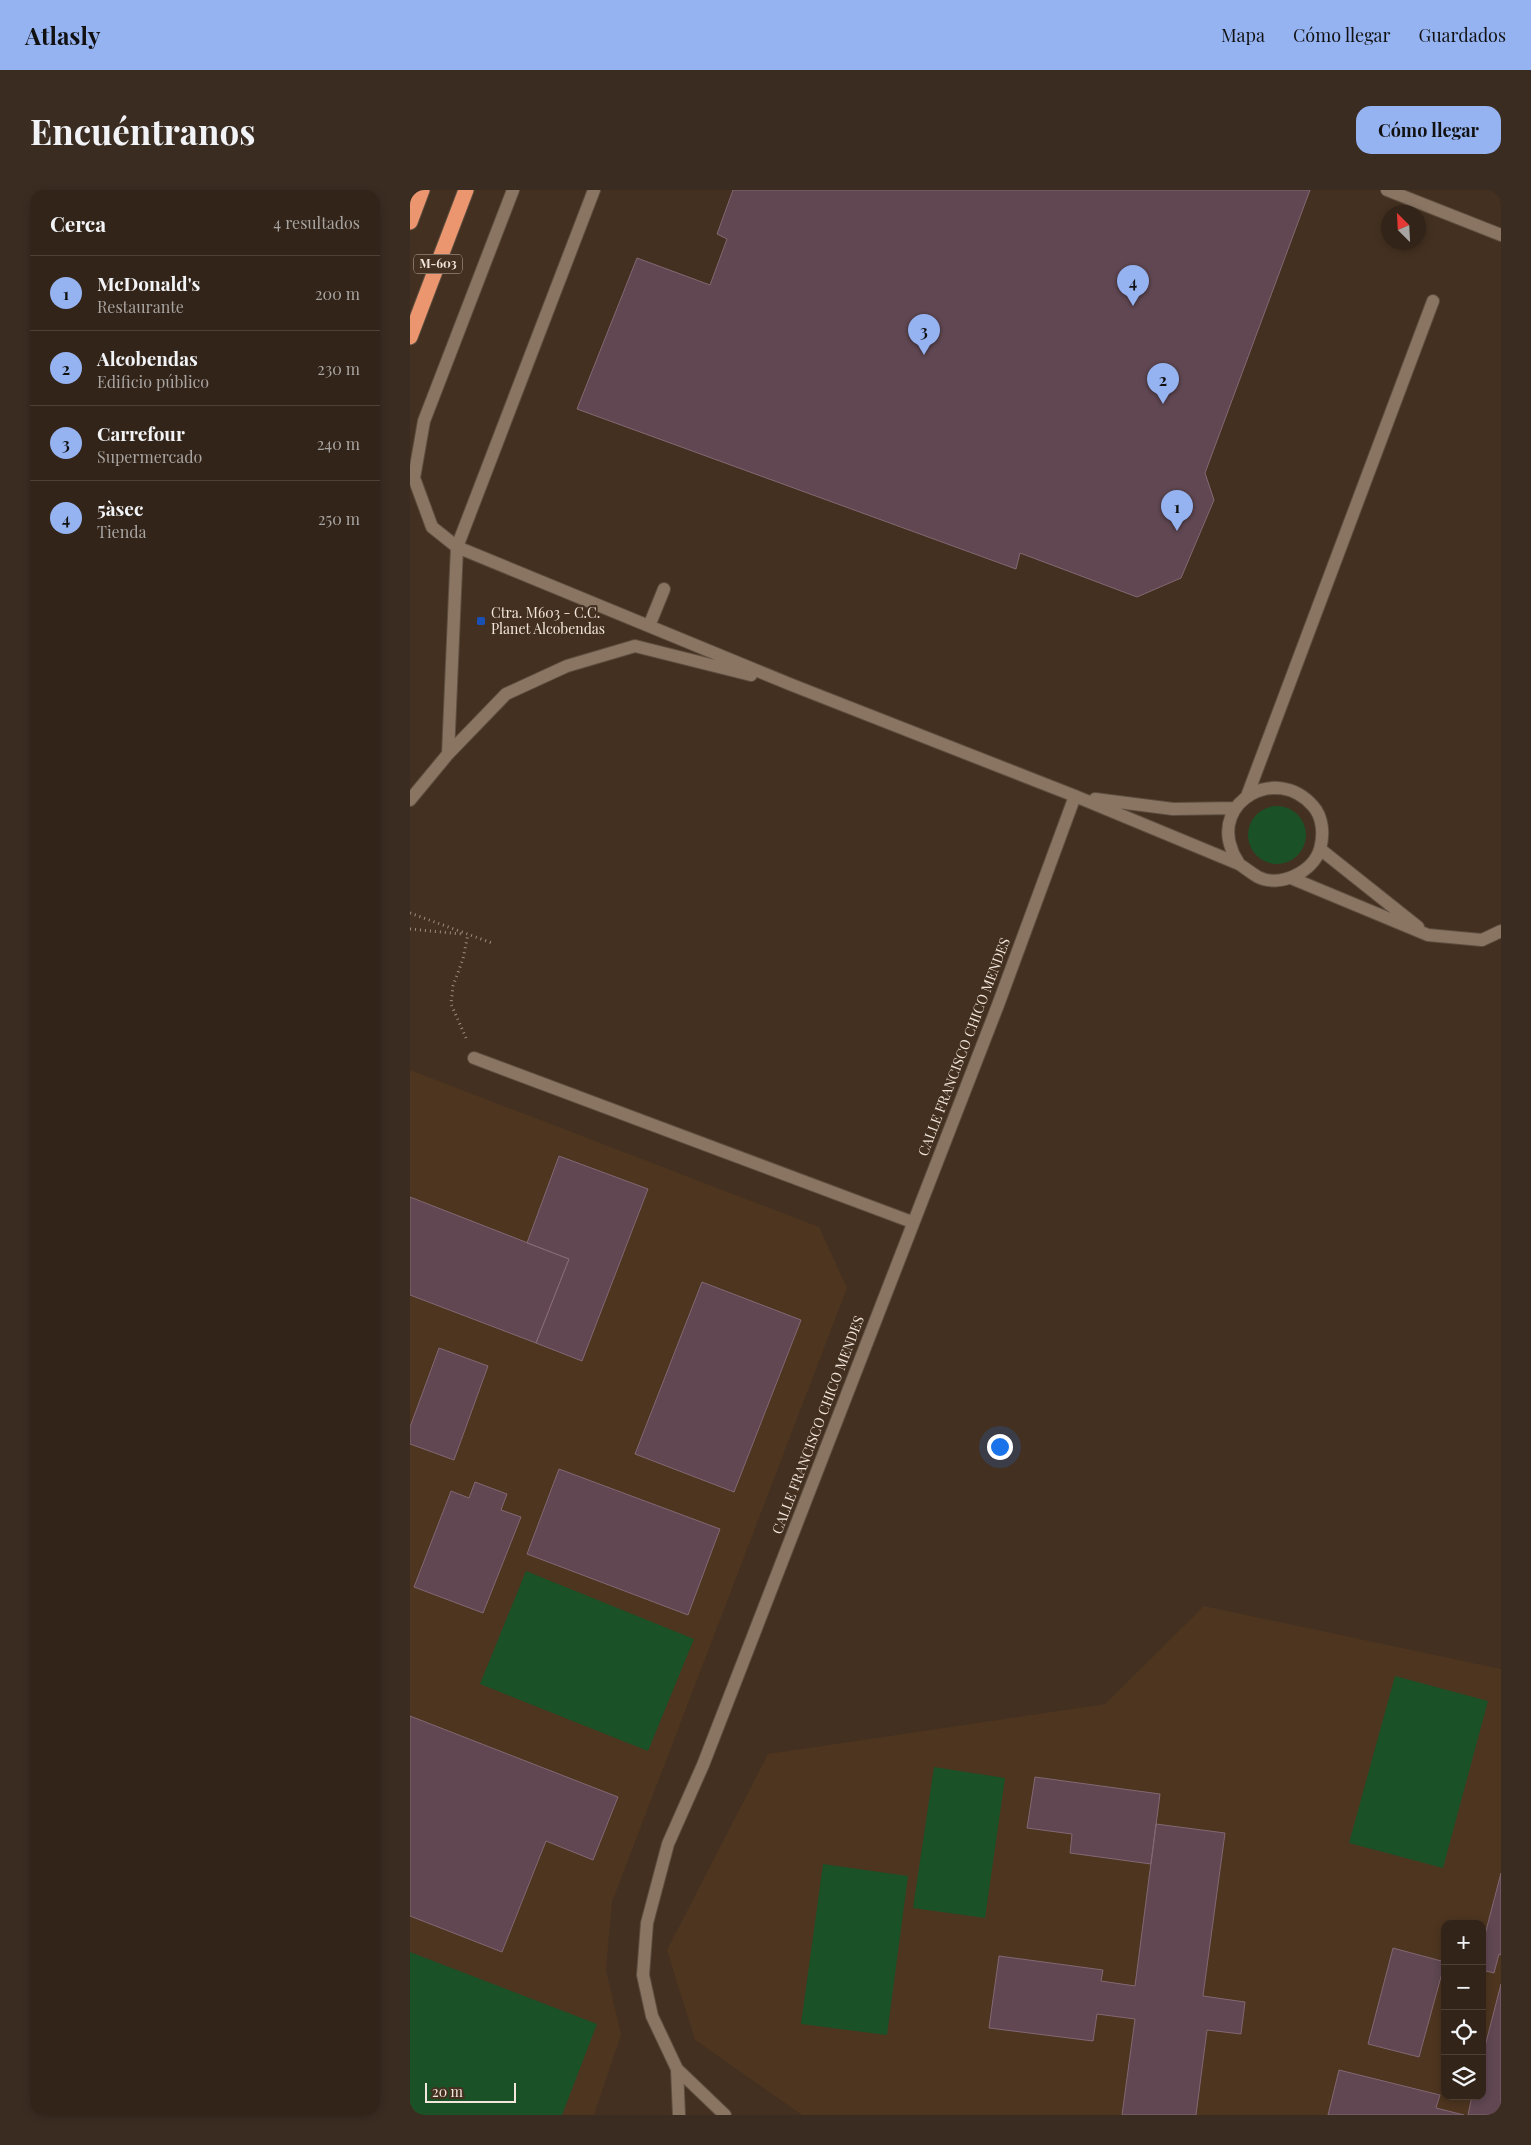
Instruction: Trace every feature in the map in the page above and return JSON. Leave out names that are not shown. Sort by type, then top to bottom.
[{"type":"highway","points":[[410,222],[422,190]]},
{"type":"highway","name":"M-603","points":[[410,338],[466,190]]},
{"type":"street","points":[[513,190],[424,420],[414,478],[432,527],[457,547],[792,685],[1075,796],[1239,864],[1259,878],[1275,881],[1291,878],[1305,870],[1316,858],[1323,832],[1319,816],[1304,796],[1289,789],[1275,787],[1258,790],[1248,796],[1236,808],[1228,833],[1231,850],[1239,864]]},
{"type":"street","points":[[448,754],[457,547],[594,190]]},
{"type":"street","points":[[1387,190],[1501,235]]},
{"type":"street","points":[[1248,796],[1433,301]]},
{"type":"street","points":[[649,626],[664,588]]},
{"type":"street","points":[[410,800],[448,754],[506,694],[567,666],[635,646],[792,685]]},
{"type":"street","points":[[1075,796],[1173,809],[1236,808]]},
{"type":"street","name":"CALLE FRANCISCO CHICO MENDES","points":[[726,2115],[677,2069],[652,2016],[643,1975],[647,1923],[668,1844],[706,1756],[912,1222],[998,1006],[1075,796]]},
{"type":"street","points":[[1320,848],[1428,935]]},
{"type":"street","points":[[1291,878],[1428,935],[1482,940],[1501,931]]},
{"type":"street","points":[[474,1058],[912,1222]]},
{"type":"street","name":"CALLE FRANCISCO CHICO MENDES","points":[[677,2069],[679,2115]]},
{"type":"path","points":[[410,913],[492,943]]},
{"type":"path","points":[[410,929],[468,934]]},
{"type":"path","points":[[468,934],[463,960],[453,986],[451,1004],[474,1058]]},
{"type":"shaded area","points":[[410,1070],[819,1227],[847,1288],[612,1902],[606,1970],[621,2035],[594,2115],[410,2115]]},
{"type":"shaded area","points":[[1204,1606],[1501,1669],[1501,2115],[802,2115],[695,2040],[667,1950],[768,1754],[1105,1704]]},
{"type":"green space","points":[[1271,806],[1283,806],[1298,814],[1306,829],[1306,841],[1298,856],[1283,864],[1271,864],[1256,856],[1248,841],[1248,829],[1256,814]]},
{"type":"green space","points":[[526,1571],[694,1639],[648,1751],[480,1684]]},
{"type":"green space","points":[[1395,1676],[1488,1701],[1443,1868],[1349,1843]]},
{"type":"green space","points":[[934,1767],[1005,1778],[985,1918],[913,1908]]},
{"type":"green space","points":[[823,1864],[908,1876],[887,2035],[801,2024]]},
{"type":"green space","points":[[410,1952],[597,2024],[562,2115],[410,2115]]},
{"type":"building","points":[[733,190],[1310,190],[1205,473],[1214,500],[1181,578],[1137,597],[1020,553],[1016,569],[577,409],[637,258],[710,285],[727,239],[717,234]]},
{"type":"building","points":[[559,1156],[648,1189],[582,1361],[536,1343],[569,1259],[527,1243]]},
{"type":"building","points":[[410,1197],[569,1259],[536,1343],[410,1295]]},
{"type":"building","points":[[702,1282],[801,1320],[734,1492],[635,1454]]},
{"type":"building","points":[[439,1348],[488,1366],[454,1460],[410,1444],[410,1427]]},
{"type":"building","points":[[559,1469],[720,1529],[688,1615],[527,1554]]},
{"type":"building","points":[[475,1482],[507,1494],[501,1510],[521,1517],[483,1613],[414,1587],[451,1491],[469,1498]]},
{"type":"building","points":[[410,1716],[618,1797],[593,1860],[546,1841],[502,1952],[410,1916]]},
{"type":"building","points":[[1035,1777],[1160,1794],[1151,1864],[1070,1853],[1072,1834],[1027,1828]]},
{"type":"building","points":[[1156,1824],[1225,1833],[1203,1996],[1245,2002],[1241,2034],[1207,2030],[1196,2115],[1122,2115],[1135,2019],[1097,2014],[1093,2041],[989,2028],[999,1956],[1103,1970],[1101,1981],[1135,1986]]},
{"type":"building","points":[[1501,1873],[1501,1955],[1499,1954],[1494,1973],[1486,1971],[1486,1931]]},
{"type":"building","points":[[1393,1948],[1441,1961],[1441,1977],[1419,2057],[1368,2044]]},
{"type":"building","points":[[1501,1984],[1501,2115],[1468,2115],[1471,2100],[1486,2100],[1486,2042]]},
{"type":"building","points":[[1339,2070],[1440,2095],[1436,2108],[1464,2115],[1328,2115]]},
{"type":"place","name":"5àsec","points":[[1133,306]]},
{"type":"place","name":"Carrefour","points":[[924,355]]},
{"type":"place","name":"Alcobendas","points":[[1163,404]]},
{"type":"place","name":"McDonald's","points":[[1177,531]]},
{"type":"place","name":"Ctra. M603 - C.C. Planet Alcobendas","points":[[481,621]]}]
